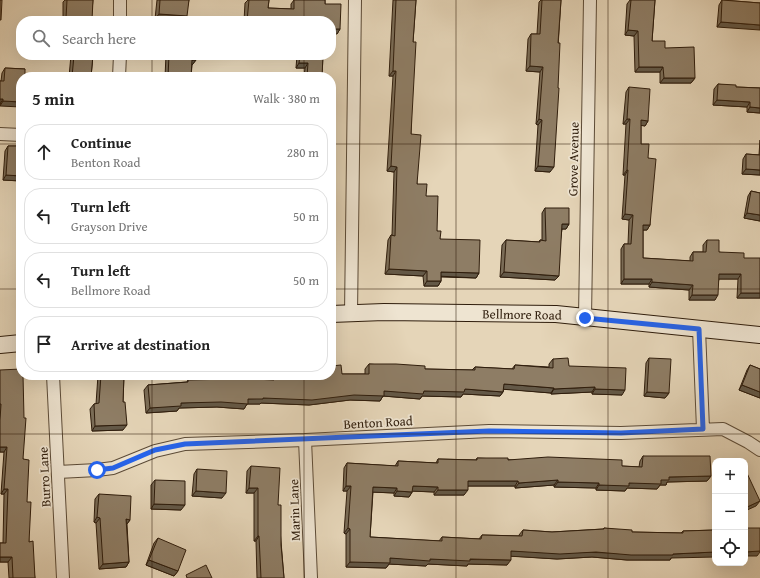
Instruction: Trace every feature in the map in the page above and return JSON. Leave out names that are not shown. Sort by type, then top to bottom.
[{"type":"main road","name":"Bellmore Road","points":[[336,314],[384,312],[556,314],[760,335]]},
{"type":"main road","points":[[0,345],[16,343]]},
{"type":"street","points":[[120,0],[120,16]]},
{"type":"street","points":[[351,314],[355,0]]},
{"type":"street","name":"Grove Avenue","points":[[585,318],[590,0]]},
{"type":"street","points":[[119,72],[120,60]]},
{"type":"street","points":[[0,134],[16,135]]},
{"type":"street","points":[[699,329],[703,429]]},
{"type":"street","name":"Burro Lane","points":[[53,380],[63,578]]},
{"type":"street","name":"Benton Road","points":[[58,472],[113,468],[155,450],[185,444],[489,431],[621,433],[724,428],[760,450]]},
{"type":"street","name":"Marin Lane","points":[[305,440],[311,578]]},
{"type":"building","points":[[0,0],[2,0],[1,20],[0,20]]},
{"type":"building","points":[[67,0],[93,0],[92,16],[66,16]]},
{"type":"building","points":[[160,0],[189,0],[187,16],[159,14]]},
{"type":"building","points":[[249,0],[269,0],[268,8],[294,9],[294,0],[325,0],[325,4],[341,4],[340,29],[336,29],[336,16],[247,16]]},
{"type":"building","points":[[396,0],[416,0],[413,42],[416,42],[411,134],[421,135],[417,184],[427,184],[426,196],[438,196],[437,231],[441,231],[440,239],[480,240],[479,273],[441,272],[441,281],[427,281],[427,271],[389,269],[391,235],[395,236],[397,167],[391,166],[396,71],[393,71]]},
{"type":"building","points":[[542,0],[561,0],[558,43],[560,43],[559,88],[554,167],[538,166],[542,120],[539,119],[543,67],[530,66],[531,34],[540,34]]},
{"type":"building","points":[[631,0],[655,0],[652,41],[665,41],[665,48],[694,47],[695,78],[664,78],[663,67],[639,67],[638,31],[628,30]]},
{"type":"building","points":[[722,0],[760,3],[760,25],[721,22]]},
{"type":"building","points":[[74,60],[93,60],[91,72],[72,72]]},
{"type":"building","points":[[169,60],[192,60],[191,72],[168,72]]},
{"type":"building","points":[[299,60],[323,60],[322,72],[307,72],[308,63],[299,63]]},
{"type":"building","points":[[5,68],[25,69],[25,72],[16,72],[16,102],[3,101],[3,99],[0,99],[0,81],[4,81]]},
{"type":"building","points":[[718,84],[736,85],[736,87],[760,88],[760,108],[750,107],[750,102],[717,100]]},
{"type":"building","points":[[629,87],[650,89],[648,121],[641,120],[641,144],[649,144],[648,158],[656,159],[650,225],[643,225],[643,258],[693,261],[693,252],[706,252],[707,240],[719,240],[719,252],[744,253],[744,258],[760,258],[760,293],[741,293],[741,274],[719,274],[718,295],[692,295],[693,285],[652,282],[652,279],[624,279],[624,244],[631,244],[633,215],[625,214],[630,119],[627,119]]},
{"type":"building","points":[[8,146],[16,146],[16,176],[6,175]]},
{"type":"building","points":[[746,154],[760,155],[760,170],[746,169]]},
{"type":"building","points":[[751,191],[760,193],[760,215],[747,213]]},
{"type":"building","points":[[545,208],[569,208],[569,224],[562,224],[559,276],[504,272],[506,240],[546,241]]},
{"type":"building","points":[[568,358],[569,366],[626,368],[625,390],[595,389],[595,387],[554,389],[504,384],[503,392],[465,389],[464,392],[424,391],[423,394],[384,391],[384,396],[354,395],[312,400],[263,398],[248,399],[248,404],[221,402],[181,403],[181,406],[150,408],[148,385],[188,382],[188,380],[336,380],[336,366],[341,365],[342,374],[369,374],[369,364],[425,366],[425,369],[475,370],[475,367],[514,369],[515,365],[553,368],[553,359]]},
{"type":"building","points":[[649,358],[671,359],[669,393],[647,392]]},
{"type":"building","points":[[750,365],[760,369],[760,392],[742,385]]},
{"type":"building","points":[[16,369],[16,380],[23,380],[24,418],[26,418],[23,459],[29,460],[27,502],[31,502],[29,542],[33,541],[35,578],[13,578],[12,557],[0,557],[0,543],[6,543],[8,489],[4,489],[7,447],[0,447],[0,370]]},
{"type":"building","points":[[101,380],[124,380],[123,402],[125,402],[127,425],[95,426],[94,404],[99,403]]},
{"type":"building","points":[[643,456],[710,456],[711,476],[669,477],[669,480],[661,480],[661,484],[629,483],[629,486],[599,485],[599,483],[558,482],[558,480],[519,483],[518,481],[468,481],[468,490],[438,490],[438,487],[413,486],[412,492],[397,491],[397,488],[373,487],[370,537],[442,541],[442,537],[481,539],[482,535],[522,536],[523,530],[552,532],[604,528],[632,530],[632,532],[683,533],[683,531],[712,530],[712,552],[673,555],[631,555],[596,552],[560,554],[511,551],[511,560],[470,559],[470,561],[430,559],[430,561],[390,558],[390,563],[350,562],[350,529],[348,528],[351,486],[346,486],[347,463],[398,466],[398,461],[438,463],[438,459],[477,460],[477,458],[508,458],[508,460],[548,457],[622,460],[622,466],[642,467]]},
{"type":"building","points":[[251,466],[280,468],[278,505],[281,505],[281,545],[284,578],[261,578],[258,536],[258,488],[249,488]]},
{"type":"building","points":[[197,469],[227,471],[226,493],[196,491]]},
{"type":"building","points":[[748,475],[760,501],[748,507]]},
{"type":"building","points":[[155,480],[185,481],[185,505],[154,504]]},
{"type":"building","points":[[99,494],[131,496],[130,520],[126,519],[129,562],[103,564],[100,518],[97,517]]},
{"type":"building","points":[[748,528],[760,528],[760,551],[748,552]]},
{"type":"building","points":[[158,538],[186,550],[178,571],[149,560]]},
{"type":"building","points":[[206,565],[212,578],[187,578],[186,575]]},
{"type":"route","points":[[97,470],[113,468],[155,450],[185,444],[489,431],[621,433],[703,429],[699,329],[585,318]]}]
